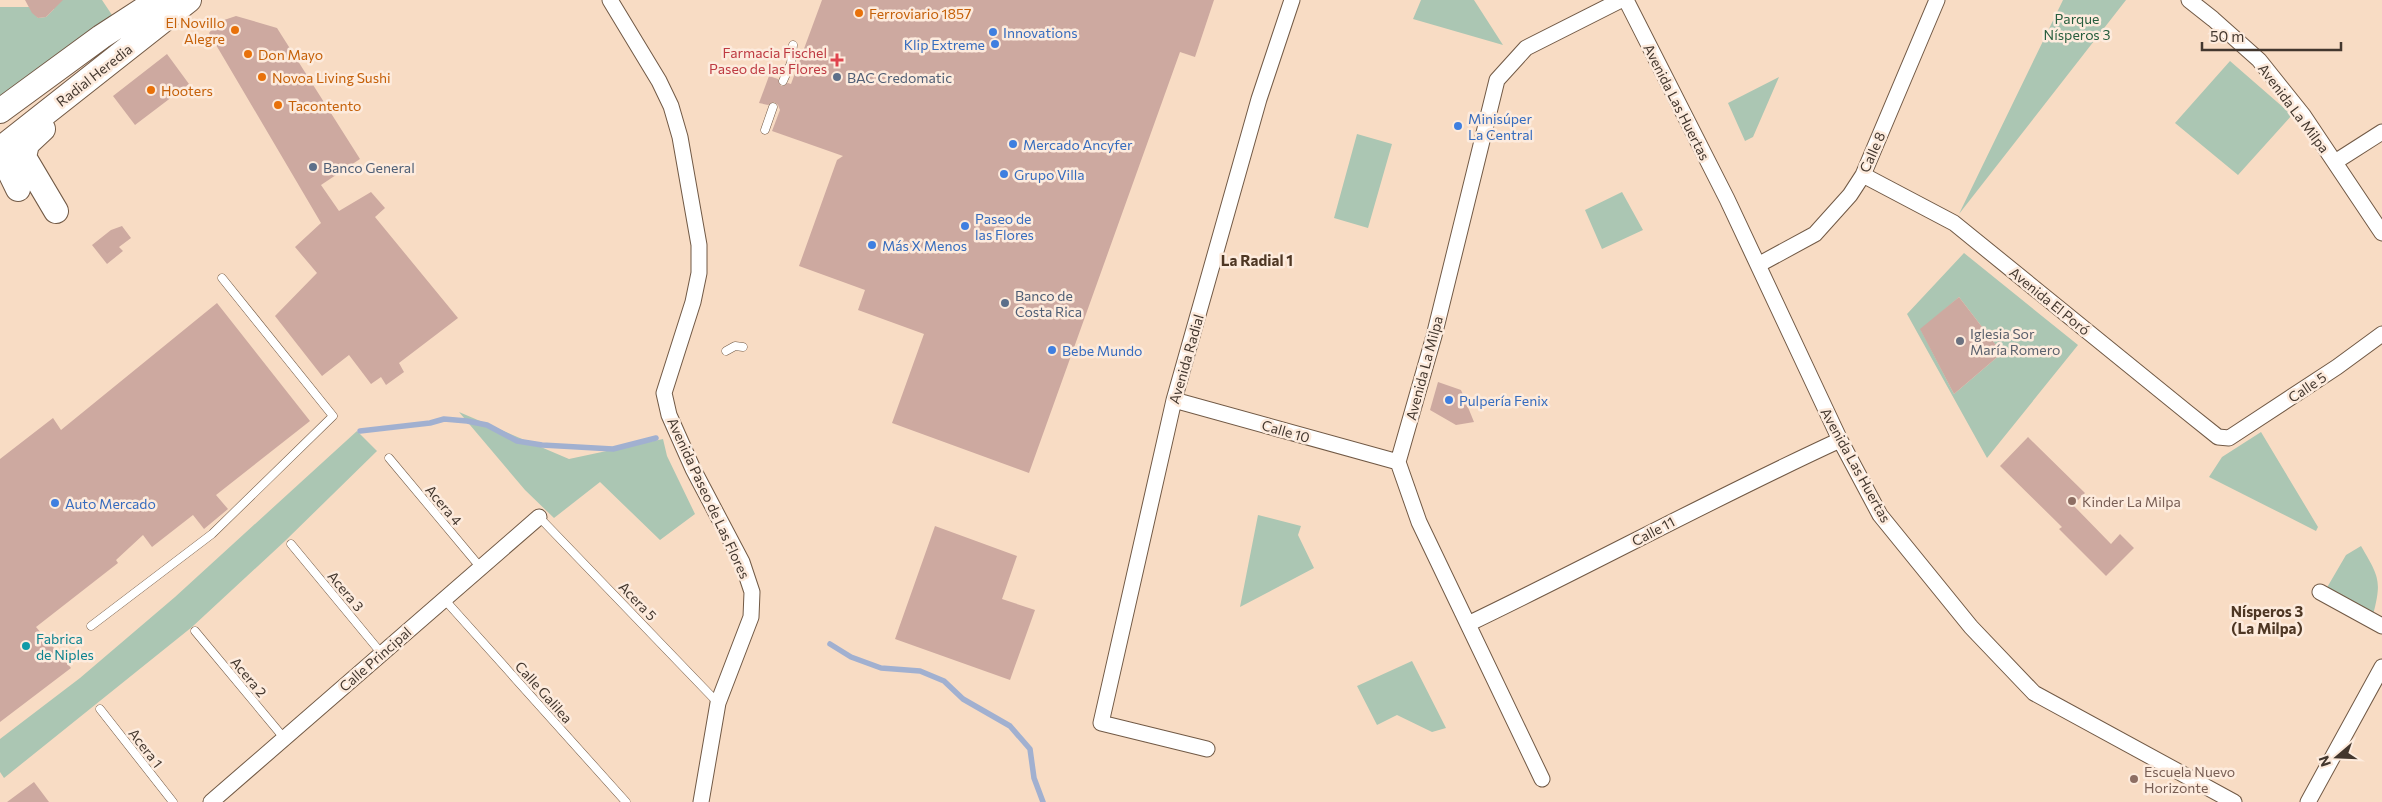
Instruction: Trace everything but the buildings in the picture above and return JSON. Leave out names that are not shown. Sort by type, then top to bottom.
[{"type":"main road","name":"Radial Heredia","points":[[0,111],[101,38],[158,0]]},
{"type":"main road","name":"Radial Heredia","points":[[0,150],[189,0]]},
{"type":"main road","points":[[0,130],[62,82],[101,38]]},
{"type":"main road","points":[[56,210],[26,163],[24,151],[27,144],[57,117],[92,77]]},
{"type":"main road","points":[[0,150],[18,189],[0,173]]},
{"type":"street","name":"Avenida Paseo de Las Flores","points":[[610,0],[659,81],[671,106],[680,137],[699,245],[699,273],[693,302],[664,394],[669,415],[684,450],[742,562],[752,592],[751,617],[718,704],[701,802]]},
{"type":"street","name":"Avenida Radial","points":[[1207,749],[1100,723],[1174,400],[1259,99],[1292,0]]},
{"type":"street","name":"Avenida La Milpa","points":[[1398,462],[1434,336],[1497,80],[1526,48],[1621,0]]},
{"type":"street","name":"Avenida Las Huertas","points":[[1626,0],[1678,101],[1758,265],[1840,440],[1880,515],[1971,627],[2034,693],[2234,802]]},
{"type":"street","name":"Calle 8","points":[[1758,265],[1815,234],[1850,195],[1863,175],[1937,0]]},
{"type":"street","name":"Avenida La Milpa","points":[[2188,0],[2213,19],[2259,60],[2303,115],[2382,233]]},
{"type":"street","points":[[2334,162],[2382,132]]},
{"type":"street","name":"Avenida El Poró","points":[[1863,175],[1954,223],[2218,437],[2229,438]]},
{"type":"street","name":"Calle 5","points":[[2229,438],[2337,367],[2382,334]]},
{"type":"street","name":"Calle 10","points":[[1174,400],[1398,462]]},
{"type":"street","name":"Calle 11","points":[[1468,624],[1564,578],[1743,485],[1840,440]]},
{"type":"street","points":[[1398,462],[1419,522],[1542,779]]},
{"type":"street","name":"Calle Principal","points":[[211,802],[539,516]]},
{"type":"street","points":[[2320,592],[2382,626]]},
{"type":"street","points":[[2308,802],[2382,667]]},
{"type":"lane","points":[[783,82],[791,63],[793,46]]},
{"type":"lane","points":[[765,130],[774,107]]},
{"type":"lane","points":[[91,626],[212,534],[333,416],[222,278]]},
{"type":"lane","points":[[726,351],[735,346],[743,348]]},
{"type":"lane","name":"Acera 4","points":[[389,458],[481,568]]},
{"type":"lane","name":"Acera 5","points":[[539,516],[718,704]]},
{"type":"lane","name":"Acera 3","points":[[291,544],[382,654]]},
{"type":"lane","name":"Calle Galilea","points":[[444,599],[626,802]]},
{"type":"lane","name":"Acera 2","points":[[195,631],[284,738]]},
{"type":"lane","name":"Acera 1","points":[[100,709],[173,802]]},
{"type":"green space","points":[[54,0],[102,0],[112,15],[0,97],[0,7],[29,7],[38,18],[46,17],[54,9]]},
{"type":"green space","points":[[1421,0],[1474,0],[1503,45],[1413,19]]},
{"type":"green space","name":"Parque Nísperos 3","points":[[2063,0],[2126,0],[1959,214]]},
{"type":"green space","points":[[2230,61],[2292,115],[2238,175],[2175,123]]},
{"type":"green space","points":[[1779,77],[1753,137],[1745,141],[1728,103]]},
{"type":"green space","points":[[1357,134],[1392,144],[1368,228],[1334,218]]},
{"type":"green space","points":[[1622,192],[1643,230],[1602,249],[1585,210]]},
{"type":"green space","points":[[1964,253],[2078,345],[1987,458],[1907,314]],"holes":[[[1959,297],[2002,353],[1954,394],[1921,330]]]},
{"type":"green space","points":[[459,412],[569,459],[663,439],[667,456],[695,514],[660,540],[600,482],[554,518],[525,490]]},
{"type":"green space","points":[[357,431],[377,451],[285,541],[192,627],[4,778],[0,772],[0,739],[80,678],[175,597]]},
{"type":"green space","points":[[2261,432],[2318,527],[2316,531],[2209,477],[2222,457]]},
{"type":"green space","points":[[1258,515],[1301,526],[1298,535],[1314,568],[1240,607]]},
{"type":"green space","points":[[2361,546],[2372,565],[2377,579],[2378,586],[2373,615],[2325,591],[2346,555]]},
{"type":"green space","points":[[1412,661],[1446,728],[1432,732],[1397,715],[1377,725],[1357,686]]},
{"type":"waterway","points":[[360,431],[430,423],[444,419],[487,425],[517,441],[542,445],[613,449],[656,438]]},
{"type":"waterway","points":[[830,644],[851,657],[881,668],[920,671],[944,681],[963,699],[1010,726],[1030,749],[1034,778],[1043,802]]},
{"type":"place","name":"Ferroviario 1857","points":[[859,13]]},
{"type":"place","name":"El Novillo Alegre","points":[[235,30]]},
{"type":"place","name":"Innovations","points":[[993,32]]},
{"type":"place","name":"Klip Extreme","points":[[995,44]]},
{"type":"place","name":"Don Mayo","points":[[248,54]]},
{"type":"place","name":"Farmacia Fischel Paseo de las Flores","points":[[837,60]]},
{"type":"place","name":"Novoa Living Sushi","points":[[262,77]]},
{"type":"place","name":"BAC Credomatic","points":[[837,77]]},
{"type":"place","name":"Hooters","points":[[151,90]]},
{"type":"place","name":"Tacontento","points":[[278,105]]},
{"type":"place","name":"Minisúper La Central","points":[[1458,126]]},
{"type":"place","name":"Mercado Ancyfer","points":[[1013,144]]},
{"type":"place","name":"Banco General","points":[[313,167]]},
{"type":"place","name":"Grupo Villa","points":[[1004,174]]},
{"type":"place","name":"Paseo de las Flores","points":[[965,226]]},
{"type":"place","name":"Más X Menos","points":[[872,245]]},
{"type":"place","name":"Banco de Costa Rica","points":[[1005,303]]},
{"type":"place","name":"Iglesia Sor María Romero","points":[[1960,341]]},
{"type":"place","name":"Bebe Mundo","points":[[1052,350]]},
{"type":"place","name":"Pulpería Fenix","points":[[1449,400]]},
{"type":"place","name":"Kinder La Milpa","points":[[2072,501]]},
{"type":"place","name":"Auto Mercado","points":[[55,503]]},
{"type":"place","name":"Fabrica de Niples","points":[[26,646]]},
{"type":"place","name":"Escuela Nuevo Horizonte","points":[[2134,779]]},
{"type":"district","name":"La Radial 1","points":[[1257,260]]},
{"type":"district","name":"Nísperos 3 (La Milpa)","points":[[2267,620]]}]
